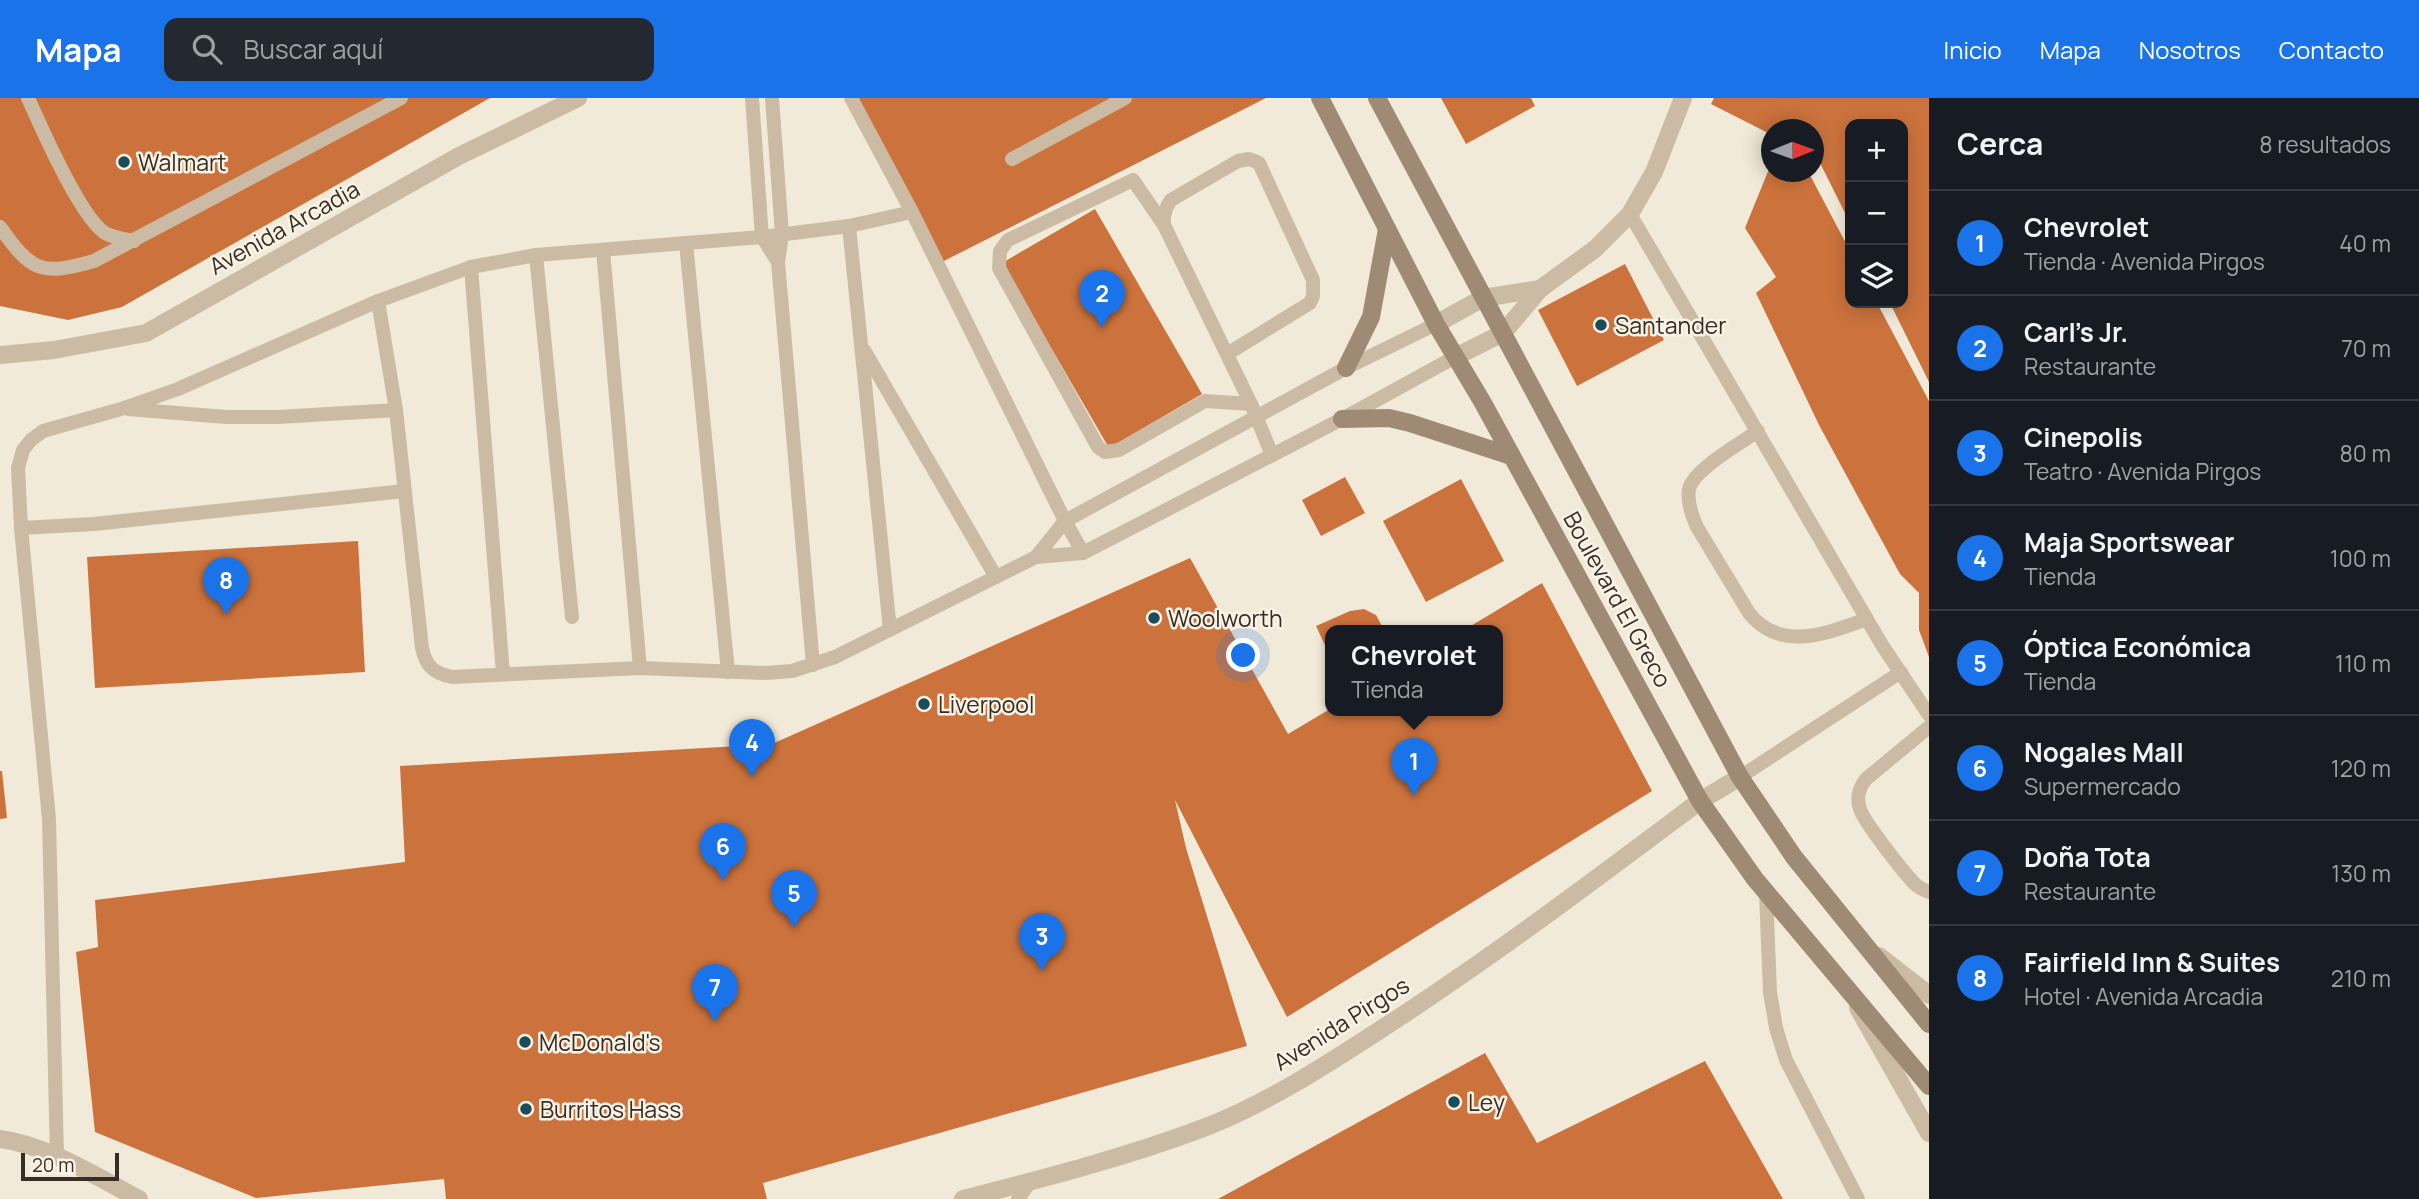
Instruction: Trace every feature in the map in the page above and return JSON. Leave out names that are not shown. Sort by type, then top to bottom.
[{"type":"main road","name":"Boulevard El Greco","points":[[1320,98],[1436,324],[1483,403],[1700,801],[1766,893],[1929,1086]]},
{"type":"main road","name":"Boulevard El Greco","points":[[1377,98],[1740,777],[1794,858],[1929,1024]]},
{"type":"main road","points":[[1346,368],[1364,335],[1373,310],[1387,229]]},
{"type":"main road","points":[[1342,419],[1389,418],[1511,456]]},
{"type":"street","name":"Avenida Arcadia","points":[[0,355],[54,350],[146,333],[459,156],[578,98]]},
{"type":"street","points":[[1455,357],[1503,333],[1540,289],[1595,249],[1630,214],[1654,172],[1683,98]]},
{"type":"street","points":[[1436,324],[1483,298],[1540,289]]},
{"type":"street","name":"Avenida Pirgos","points":[[963,1199],[1099,1163],[1195,1130],[1253,1105],[1349,1050],[1461,978],[1700,801],[1740,777]]},
{"type":"street","points":[[1862,943],[1929,995]]},
{"type":"street","points":[[1846,987],[1929,1133]]},
{"type":"street","points":[[0,1139],[57,1157],[139,1199]]},
{"type":"lane","points":[[29,98],[42,129],[89,217],[107,234],[134,241]]},
{"type":"lane","points":[[0,227],[19,254],[40,270],[65,270],[94,261],[401,98]]},
{"type":"lane","points":[[752,98],[762,237],[778,262]]},
{"type":"lane","points":[[772,98],[782,234],[778,262],[813,665]]},
{"type":"lane","points":[[851,98],[912,212],[1083,553]]},
{"type":"lane","points":[[1012,159],[1125,98]]},
{"type":"lane","points":[[1164,225],[1164,210],[1171,201],[1238,161],[1249,159],[1259,163],[1312,281],[1313,296],[1310,303],[1227,354]]},
{"type":"lane","points":[[1254,410],[1205,401],[1119,450],[1105,452],[1098,447],[999,268],[1000,251],[1008,240],[1133,180],[1164,225],[1254,410],[1272,455]]},
{"type":"lane","points":[[57,1157],[49,818],[21,528],[18,468],[23,450],[31,440],[43,431],[121,409],[188,385],[378,302],[471,267],[536,255],[762,237],[849,226],[912,212]]},
{"type":"lane","points":[[1630,214],[1867,620],[1929,715]]},
{"type":"lane","points":[[849,226],[890,631]]},
{"type":"lane","points":[[686,243],[728,672]]},
{"type":"lane","points":[[603,250],[640,668]]},
{"type":"lane","points":[[536,255],[572,617]]},
{"type":"lane","points":[[471,267],[503,674]]},
{"type":"lane","points":[[378,302],[396,410],[422,648],[428,665],[440,674],[452,677],[640,668],[779,672],[813,665],[890,631],[1036,557],[1083,553],[1342,419],[1455,357]]},
{"type":"lane","points":[[1036,557],[1065,521],[1254,410],[1436,324]]},
{"type":"lane","points":[[861,346],[996,577]]},
{"type":"lane","points":[[121,409],[226,417],[278,417],[396,410]]},
{"type":"lane","points":[[1758,431],[1698,473],[1689,488],[1691,513],[1697,527],[1749,613],[1758,624],[1769,631],[1789,637],[1811,636],[1867,620]]},
{"type":"lane","points":[[21,528],[94,524],[404,491]]},
{"type":"lane","points":[[1740,777],[1900,672]]},
{"type":"lane","points":[[1929,727],[1866,779],[1860,786],[1858,795],[1866,821],[1916,885],[1929,892]]},
{"type":"lane","points":[[1766,893],[1770,992],[1776,1028],[1786,1060],[1858,1199]]},
{"type":"lane","points":[[1018,1199],[1031,1181]]},
{"type":"building","points":[[0,98],[490,98],[122,307],[68,320],[0,306]]},
{"type":"building","points":[[853,98],[1266,98],[938,264]]},
{"type":"building","points":[[1441,98],[1531,98],[1535,106],[1466,144]]},
{"type":"building","points":[[1714,98],[1929,98],[1929,382],[1892,308],[1908,308],[1908,119],[1845,119],[1845,213],[1824,171],[1824,119],[1761,119],[1761,129],[1711,104]]},
{"type":"building","points":[[1764,182],[1814,182],[1845,242],[1845,308],[1880,308],[1929,401],[1929,657],[1919,630],[1919,593],[1900,574],[1819,425],[1756,293],[1776,277],[1745,228]]},
{"type":"building","points":[[1095,209],[1202,394],[1109,448],[1002,263]]},
{"type":"building","name":"Santander","points":[[1625,264],[1664,340],[1577,386],[1538,310]]},
{"type":"building","points":[[1345,477],[1365,513],[1321,536],[1302,500]]},
{"type":"building","points":[[1461,479],[1504,561],[1426,602],[1383,521]]},
{"type":"building","points":[[358,541],[365,672],[95,688],[87,557]]},
{"type":"building","points":[[1190,558],[1288,734],[1325,712],[1325,716],[1503,716],[1503,625],[1472,625],[1542,583],[1652,791],[1287,1017],[1175,800],[1186,848],[1247,1046],[763,1183],[767,1199],[446,1199],[444,1179],[256,1198],[95,1132],[76,952],[98,947],[95,900],[405,862],[400,766],[772,744]]},
{"type":"building","points":[[1364,609],[1376,615],[1381,625],[1325,625],[1325,645],[1316,626],[1350,611]]},
{"type":"building","points":[[0,771],[7,818],[0,819]]},
{"type":"building","name":"Ley","points":[[1485,1053],[1537,1143],[1705,1061],[1783,1199],[1218,1199]]},
{"type":"place","name":"Walmart","points":[[124,162]]},
{"type":"place","name":"Santander","points":[[1601,325]]},
{"type":"place","name":"Carl's Jr.","points":[[1102,328]]},
{"type":"place","name":"Fairfield Inn & Suites","points":[[226,615]]},
{"type":"place","name":"Woolworth","points":[[1154,618]]},
{"type":"place","name":"Liverpool","points":[[924,704]]},
{"type":"place","name":"Maja Sportswear","points":[[752,777]]},
{"type":"place","name":"Chevrolet","points":[[1414,796]]},
{"type":"place","name":"Nogales Mall","points":[[723,881]]},
{"type":"place","name":"Óptica Económica","points":[[794,928]]},
{"type":"place","name":"Cinepolis","points":[[1042,971]]},
{"type":"place","name":"Doña Tota","points":[[715,1022]]},
{"type":"place","name":"McDonald's","points":[[525,1042]]},
{"type":"place","name":"Ley","points":[[1454,1102]]},
{"type":"place","name":"Burritos Hass","points":[[526,1109]]}]
